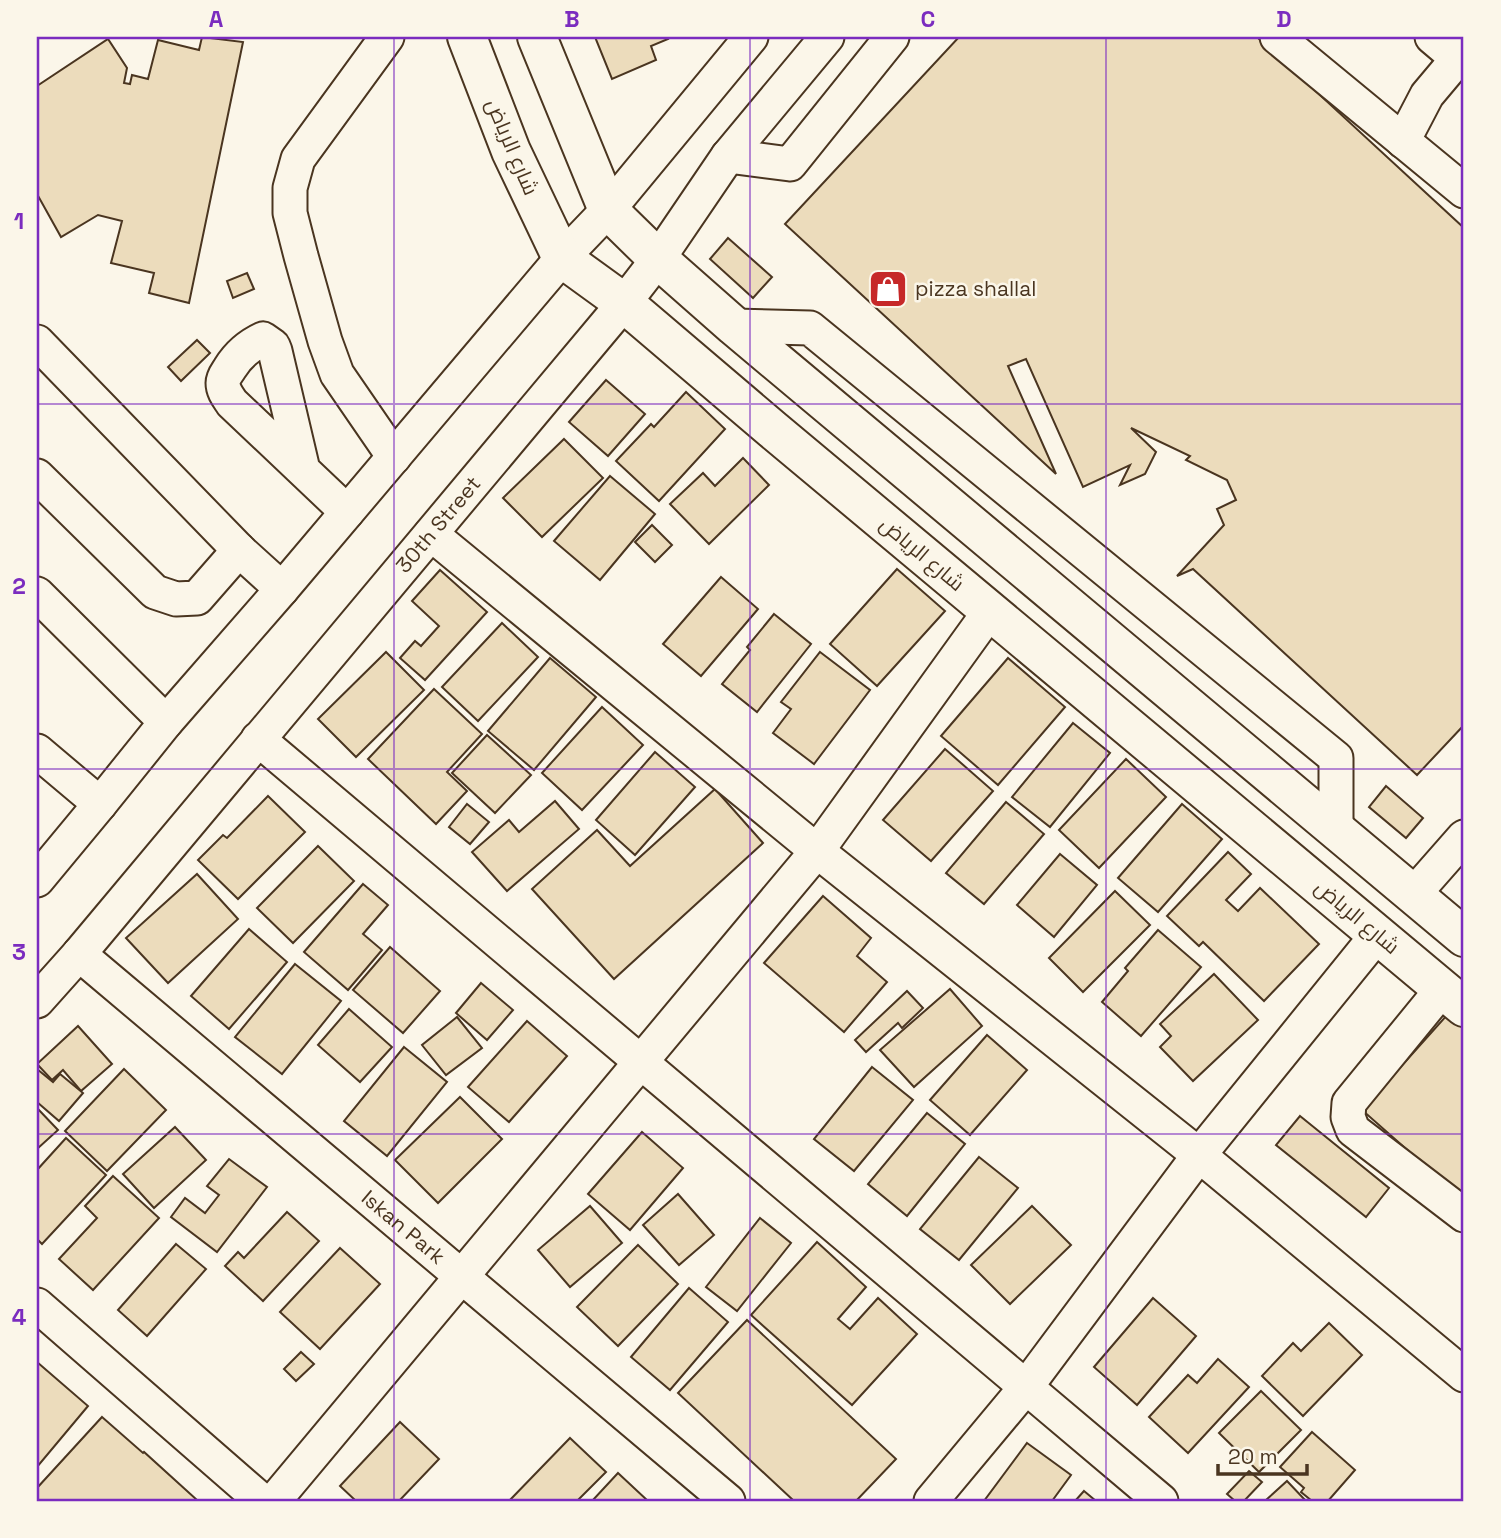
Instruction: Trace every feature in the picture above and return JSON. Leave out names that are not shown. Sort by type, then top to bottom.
[{"type":"main road","name":"شارع الرياض","points":[[467,37],[511,151],[562,258],[624,303],[1453,998]]},
{"type":"main road","points":[[537,37],[607,210],[734,326],[1464,937]]},
{"type":"street","points":[[387,37],[298,159],[290,188],[290,213],[325,341],[337,374],[394,457]]},
{"type":"street","points":[[37,880],[166,722],[562,258],[607,210],[751,37]]},
{"type":"street","name":"30th Street","points":[[37,1001],[624,303],[658,259],[728,156],[827,37]]},
{"type":"street","points":[[728,156],[790,164],[892,37]]},
{"type":"street","points":[[1277,37],[1464,191]]},
{"type":"street","points":[[1404,141],[1427,95],[1462,57],[1432,37]]},
{"type":"street","points":[[734,326],[810,328],[1336,758],[1336,829]]},
{"type":"street","points":[[37,342],[239,550],[282,589]]},
{"type":"street","points":[[303,470],[347,512]]},
{"type":"street","points":[[37,475],[155,592],[176,600],[197,597],[239,550]]},
{"type":"street","points":[[431,534],[817,851],[1199,1155],[1464,1375]]},
{"type":"street","points":[[37,594],[166,722]]},
{"type":"street","points":[[274,1501],[817,851],[990,611]]},
{"type":"street","points":[[258,739],[1161,1501]]},
{"type":"street","points":[[37,751],[100,804]]},
{"type":"street","points":[[1413,895],[1464,837]]},
{"type":"street","points":[[931,1501],[1026,1387],[1199,1155],[1378,934]]},
{"type":"street","name":"Iskan Park","points":[[79,954],[728,1501]]},
{"type":"street","points":[[1453,998],[1349,1103],[1348,1117],[1353,1130],[1464,1215]]},
{"type":"street","points":[[37,1305],[262,1501]]},
{"type":"building","points":[[202,37],[243,42],[189,303],[149,293],[154,273],[111,263],[122,221],[98,215],[61,237],[37,194],[37,86],[108,39],[127,68],[124,83],[130,84],[132,75],[148,79],[158,40],[199,50]]},
{"type":"building","points":[[595,37],[668,39],[651,46],[656,60],[612,79]]},
{"type":"building","points":[[959,37],[1257,37],[1464,228],[1464,725],[1417,775],[1193,569],[1177,576],[1224,525],[1217,509],[1236,500],[1227,480],[1186,460],[1190,456],[1131,428],[1156,452],[1145,474],[1120,485],[1130,465],[1083,487],[1026,359],[1008,366],[1056,474],[785,224]]},
{"type":"building","points":[[728,238],[772,277],[753,298],[710,259]]},
{"type":"building","points":[[247,273],[254,289],[233,298],[227,281]]},
{"type":"building","points":[[197,340],[210,353],[181,381],[168,367]]},
{"type":"building","points":[[606,380],[645,414],[608,456],[569,422]]},
{"type":"building","points":[[686,392],[725,429],[659,501],[616,461],[651,424],[654,427]]},
{"type":"building","points":[[564,439],[603,478],[542,537],[503,498]]},
{"type":"building","points":[[743,458],[769,485],[709,544],[670,504],[703,473],[715,486]]},
{"type":"building","points":[[610,476],[655,514],[600,580],[554,541]]},
{"type":"building","points":[[652,525],[672,545],[655,562],[635,542]]},
{"type":"building","points":[[897,569],[945,611],[877,686],[830,644]]},
{"type":"building","points":[[440,570],[487,612],[425,680],[400,658],[415,641],[421,646],[439,626],[412,601]]},
{"type":"building","points":[[721,577],[758,609],[701,676],[663,644]]},
{"type":"building","points":[[774,614],[811,644],[757,712],[722,684],[750,650],[747,647]]},
{"type":"building","points":[[502,623],[538,657],[478,721],[442,687]]},
{"type":"building","points":[[386,652],[424,690],[356,757],[318,719]]},
{"type":"building","points":[[820,652],[870,690],[814,764],[773,733],[791,709],[781,702]]},
{"type":"building","points":[[550,658],[596,697],[534,770],[488,731]]},
{"type":"building","points":[[1008,658],[1065,707],[998,785],[941,736]]},
{"type":"building","points":[[434,689],[482,734],[447,772],[467,791],[436,824],[368,759]]},
{"type":"building","points":[[602,707],[643,745],[582,810],[542,773]]},
{"type":"building","points":[[1073,723],[1110,753],[1050,827],[1012,797]]},
{"type":"building","points":[[487,735],[531,775],[495,813],[452,773]]},
{"type":"building","points":[[945,749],[993,791],[931,861],[883,820]]},
{"type":"building","points":[[655,752],[695,787],[635,855],[596,820]]},
{"type":"building","points":[[1126,759],[1166,797],[1099,868],[1059,830]]},
{"type":"building","points":[[1386,786],[1423,818],[1406,838],[1369,807]]},
{"type":"building","points":[[715,789],[763,843],[614,979],[532,889],[597,830],[630,866]]},
{"type":"building","points":[[268,796],[305,832],[238,899],[198,860],[223,835],[227,838]]},
{"type":"building","points":[[555,801],[579,829],[507,891],[472,852],[509,820],[519,832]]},
{"type":"building","points":[[1006,802],[1044,834],[984,904],[946,873]]},
{"type":"building","points":[[467,804],[489,822],[470,844],[449,827]]},
{"type":"building","points":[[1182,804],[1222,839],[1158,912],[1118,878]]},
{"type":"building","points":[[318,846],[354,881],[293,943],[257,908]]},
{"type":"building","points":[[1228,852],[1251,874],[1226,900],[1238,911],[1260,888],[1319,944],[1264,1001],[1203,942],[1199,946],[1167,916]]},
{"type":"building","points":[[1060,854],[1097,885],[1054,937],[1017,905]]},
{"type":"building","points":[[197,874],[238,919],[168,983],[126,938]]},
{"type":"building","points":[[363,884],[388,905],[363,934],[382,950],[348,990],[304,952]]},
{"type":"building","points":[[1115,891],[1150,925],[1083,992],[1049,958]]},
{"type":"building","points":[[823,896],[871,938],[857,956],[887,982],[844,1032],[764,963]]},
{"type":"building","points":[[249,929],[287,962],[229,1029],[191,996]]},
{"type":"building","points":[[1158,930],[1201,967],[1141,1036],[1102,1002],[1128,971],[1125,968]]},
{"type":"building","points":[[390,947],[440,991],[403,1033],[353,990]]},
{"type":"building","points":[[295,964],[341,1001],[282,1074],[235,1037]]},
{"type":"building","points":[[1214,974],[1258,1020],[1193,1081],[1160,1047],[1171,1036],[1160,1024]]},
{"type":"building","points":[[481,983],[513,1010],[487,1040],[456,1013]]},
{"type":"building","points":[[950,989],[982,1026],[914,1087],[880,1050]]},
{"type":"building","points":[[907,991],[923,1008],[902,1028],[898,1023],[866,1052],[855,1040]]},
{"type":"building","points":[[349,1009],[392,1047],[360,1082],[318,1045]]},
{"type":"building","points":[[1448,1014],[1464,1029],[1464,1200],[1362,1110]]},
{"type":"building","points":[[457,1017],[482,1048],[446,1075],[422,1045]]},
{"type":"building","points":[[527,1021],[567,1056],[509,1122],[468,1087]]},
{"type":"building","points":[[78,1026],[112,1064],[81,1091],[63,1070],[52,1080],[37,1064]]},
{"type":"building","points":[[987,1035],[1027,1070],[970,1135],[930,1100]]},
{"type":"building","points":[[404,1047],[447,1082],[387,1156],[344,1121]]},
{"type":"building","points":[[872,1067],[913,1100],[854,1171],[814,1139]]},
{"type":"building","points":[[37,1069],[53,1082],[60,1074],[83,1093],[59,1121],[37,1102]]},
{"type":"building","points":[[124,1069],[166,1110],[107,1171],[65,1131]]},
{"type":"building","points":[[460,1097],[502,1139],[438,1203],[395,1160]]},
{"type":"building","points":[[37,1108],[58,1130],[37,1149]]},
{"type":"building","points":[[927,1113],[965,1144],[907,1216],[868,1184]]},
{"type":"building","points":[[1300,1116],[1389,1188],[1366,1217],[1276,1145]]},
{"type":"building","points":[[175,1127],[206,1160],[154,1208],[123,1174]]},
{"type":"building","points":[[642,1132],[683,1168],[630,1230],[588,1194]]},
{"type":"building","points":[[66,1138],[106,1175],[42,1244],[37,1239],[37,1170]]},
{"type":"building","points":[[979,1157],[1018,1188],[959,1260],[920,1229]]},
{"type":"building","points":[[229,1159],[267,1187],[217,1252],[171,1217],[185,1198],[205,1213],[219,1195],[207,1186]]},
{"type":"building","points":[[113,1176],[159,1218],[93,1290],[59,1259],[97,1218],[85,1206]]},
{"type":"building","points":[[678,1194],[714,1235],[679,1265],[643,1225]]},
{"type":"building","points":[[590,1206],[622,1243],[570,1287],[538,1250]]},
{"type":"building","points":[[1032,1206],[1071,1245],[1010,1304],[971,1265]]},
{"type":"building","points":[[287,1212],[319,1241],[263,1301],[225,1266],[238,1252],[244,1258]]},
{"type":"building","points":[[760,1218],[791,1243],[737,1311],[706,1287]]},
{"type":"building","points":[[817,1242],[866,1287],[838,1319],[850,1329],[878,1298],[917,1334],[852,1405],[751,1315]]},
{"type":"building","points":[[176,1244],[206,1269],[147,1336],[118,1310]]},
{"type":"building","points":[[638,1245],[678,1284],[618,1346],[577,1307]]},
{"type":"building","points":[[340,1248],[380,1284],[320,1349],[280,1312]]},
{"type":"building","points":[[689,1288],[728,1322],[670,1390],[631,1357]]},
{"type":"building","points":[[1153,1298],[1196,1336],[1137,1405],[1094,1367]]},
{"type":"building","points":[[747,1320],[896,1459],[856,1501],[794,1501],[678,1393]]},
{"type":"building","points":[[1329,1323],[1362,1355],[1303,1416],[1262,1376],[1293,1343],[1301,1351]]},
{"type":"building","points":[[301,1352],[314,1364],[296,1381],[284,1369]]},
{"type":"building","points":[[1218,1359],[1249,1387],[1188,1453],[1149,1417],[1188,1375],[1197,1383]]},
{"type":"building","points":[[37,1362],[88,1406],[37,1467]]},
{"type":"building","points":[[1261,1391],[1301,1430],[1259,1472],[1219,1433]]},
{"type":"building","points":[[102,1417],[197,1500],[37,1501],[37,1488]]},
{"type":"building","points":[[400,1422],[439,1459],[399,1501],[356,1501],[340,1486]]},
{"type":"building","points":[[1312,1432],[1355,1470],[1328,1501],[1312,1501],[1301,1492],[1304,1488],[1280,1467]]},
{"type":"building","points":[[570,1438],[606,1472],[577,1501],[509,1501]]},
{"type":"building","points":[[1027,1443],[1071,1475],[1052,1501],[984,1501]]},
{"type":"building","points":[[1249,1471],[1262,1482],[1244,1501],[1235,1501],[1227,1494]]},
{"type":"building","points":[[618,1473],[648,1501],[592,1501]]},
{"type":"building","points":[[1287,1481],[1306,1501],[1266,1500]]},
{"type":"building","points":[[1084,1491],[1096,1501],[1075,1501]]},
{"type":"place","name":"pizza shallal","points":[[888,289]]}]
